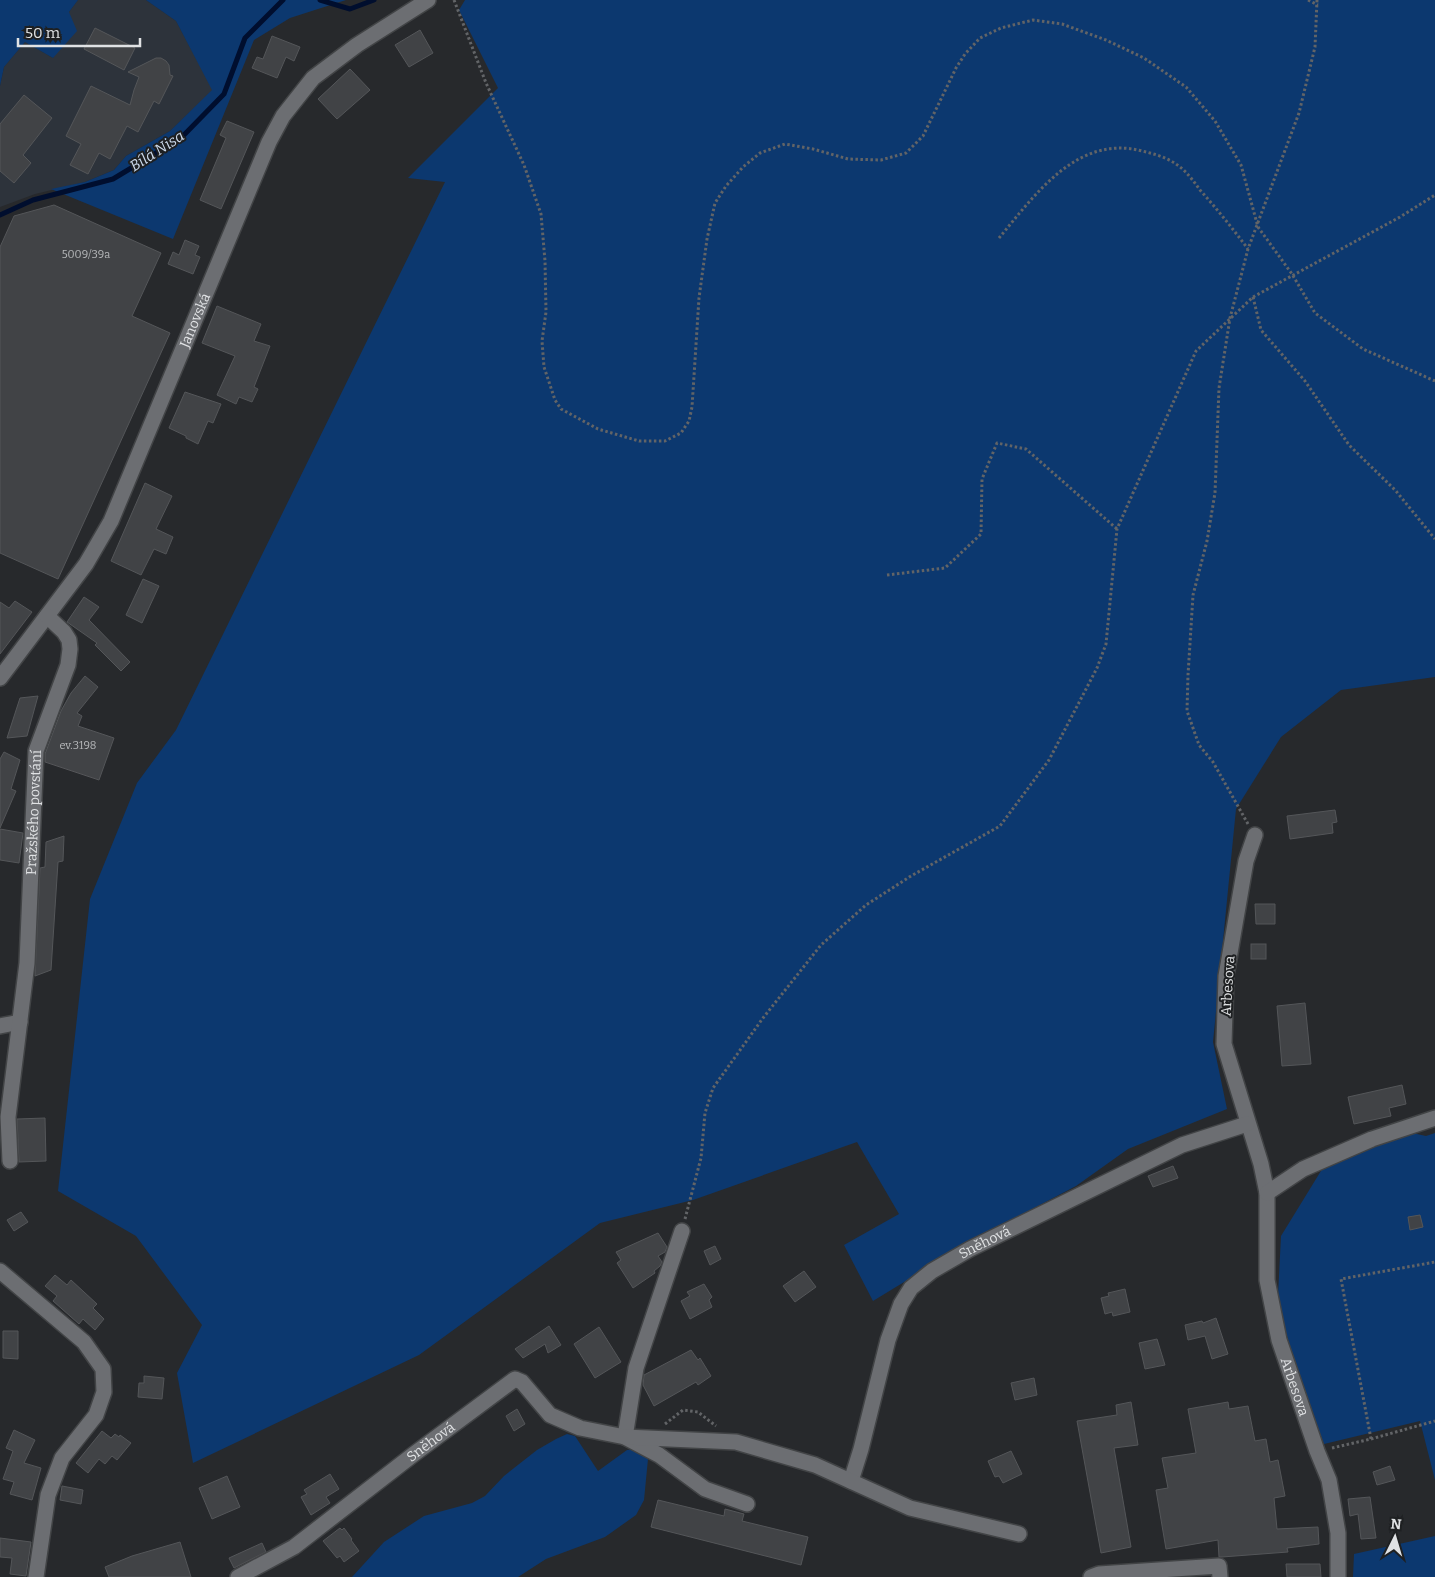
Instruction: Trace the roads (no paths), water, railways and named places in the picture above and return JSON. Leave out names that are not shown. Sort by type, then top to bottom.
[{"type":"street","name":"Janovská","points":[[0,678],[86,564],[111,521],[269,142],[283,116],[313,78],[324,69],[357,45],[428,0]]},
{"type":"street","name":"Pražského povstání","points":[[10,1162],[8,1117],[27,963],[36,751],[68,664],[70,649],[64,632],[47,616]]},
{"type":"street","name":"Arbesova","points":[[1255,835],[1246,861],[1226,976],[1224,1044],[1247,1124],[1261,1164],[1267,1193],[1266,1280],[1279,1340],[1328,1480],[1338,1533],[1338,1577]]},
{"type":"street","points":[[0,1026],[20,1022]]},
{"type":"street","points":[[1267,1193],[1312,1166],[1372,1139],[1435,1118]]},
{"type":"street","name":"Sněhová","points":[[851,1481],[861,1449],[888,1340],[901,1304],[911,1288],[932,1271],[970,1249],[1182,1145],[1247,1124]]},
{"type":"street","points":[[625,1437],[636,1368],[682,1231]]},
{"type":"street","points":[[0,1271],[84,1342],[102,1369],[104,1392],[96,1415],[62,1458],[48,1495],[36,1577]]},
{"type":"street","name":"Sněhová","points":[[238,1577],[294,1547],[514,1379],[522,1382],[550,1416],[580,1428],[625,1437],[736,1442],[815,1465],[910,1508],[1019,1534]]},
{"type":"street","name":"Sněhová","points":[[625,1437],[659,1455],[705,1489],[747,1504]]},
{"type":"street","points":[[1092,1577],[1099,1574],[1219,1566],[1220,1577]]},
{"type":"waterway","name":"Bílá Nisa","points":[[0,215],[33,200],[113,179],[181,138],[224,94],[245,38],[283,0]]},
{"type":"waterway","name":"Bílá Nisa","points":[[320,0],[350,9],[374,0]]}]
